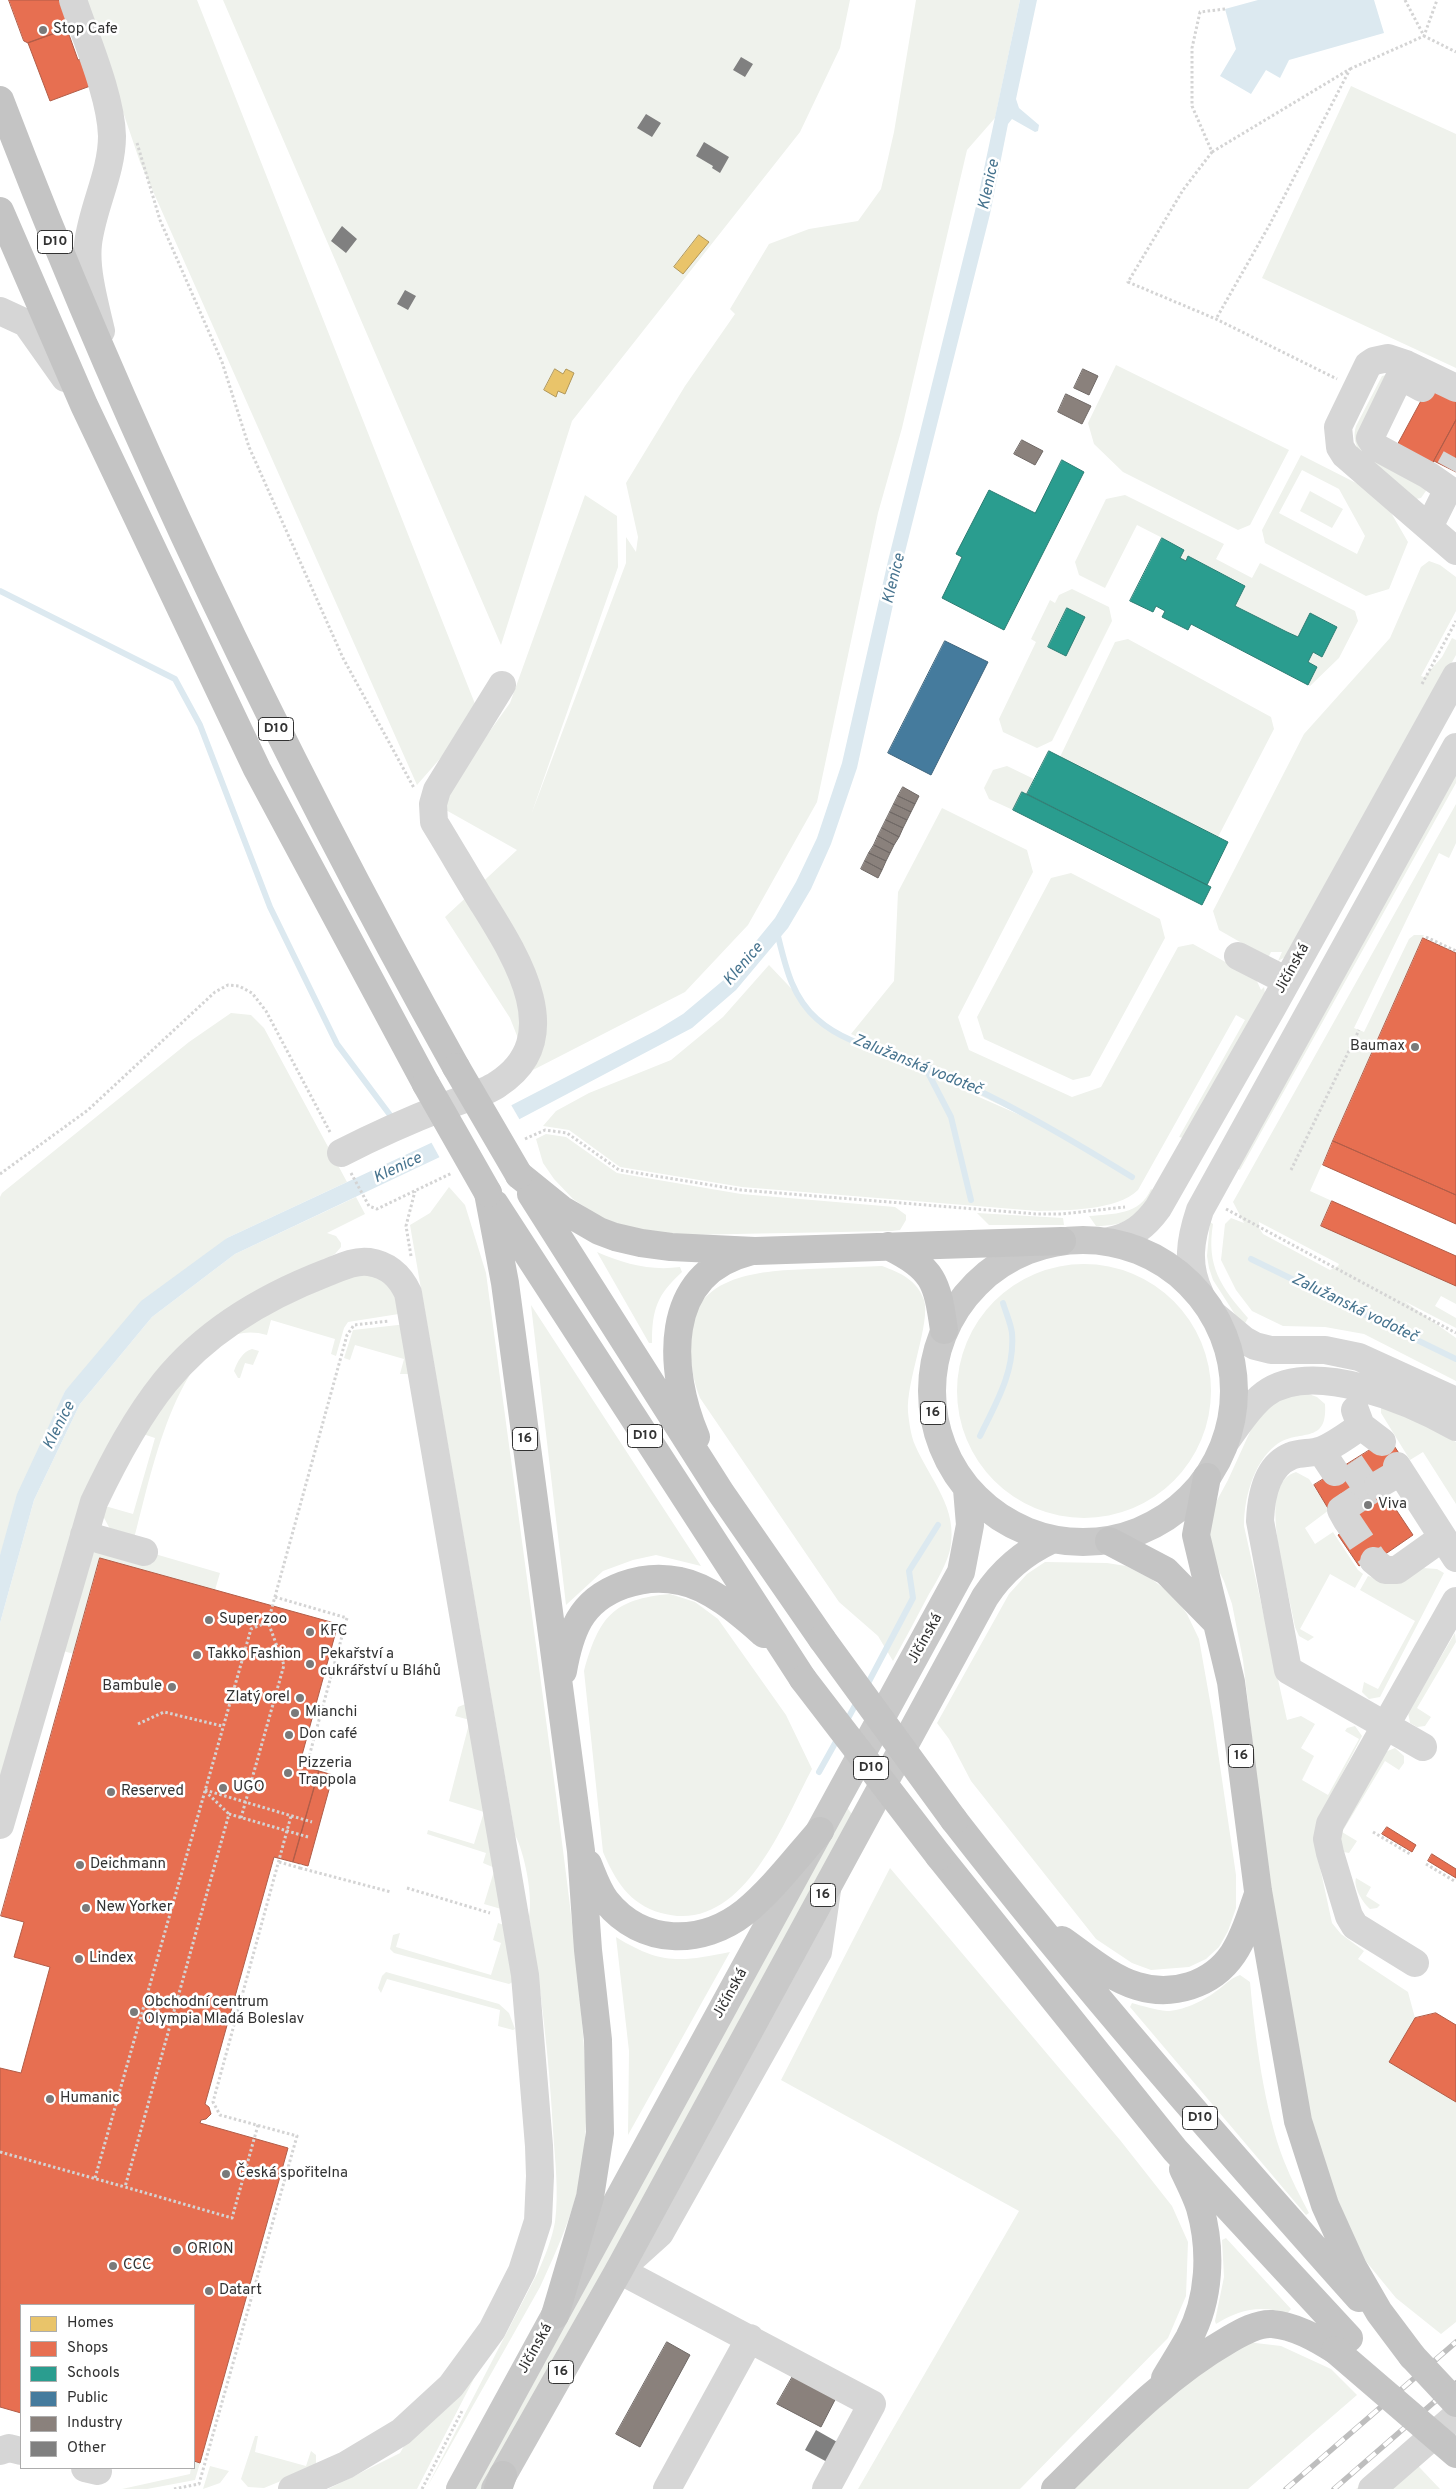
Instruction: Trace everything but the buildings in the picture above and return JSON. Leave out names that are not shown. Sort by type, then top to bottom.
[{"type":"highway","name":"D10","points":[[0,100],[49,230],[113,382],[200,572],[288,754],[373,918],[519,1176],[720,1493],[822,1639],[954,1820],[1028,1916],[1220,2142],[1456,2403]]},
{"type":"highway","name":"D10","points":[[0,211],[84,405],[257,770],[426,1084],[488,1193],[803,1679],[939,1856],[1175,2150],[1342,2344],[1456,2453]]},
{"type":"highway","points":[[519,1176],[561,1209],[616,1237],[671,1247],[755,1251],[1062,1241]]},
{"type":"highway","name":"16","points":[[488,1193],[505,1283],[560,1685],[581,1851],[588,1950],[598,2040],[600,2133],[590,2197],[555,2315]]},
{"type":"highway","points":[[888,1246],[913,1258],[934,1278],[940,1301],[944,1330]]},
{"type":"highway","points":[[720,1493],[694,1434],[678,1379],[675,1351],[678,1319],[691,1294],[709,1272],[730,1259],[755,1251]]},
{"type":"highway","points":[[1207,1477],[1196,1535],[1216,1622]]},
{"type":"highway","points":[[1109,1541],[1166,1571],[1216,1622]]},
{"type":"highway","points":[[560,1685],[568,1646],[579,1620],[591,1603],[618,1587],[631,1582],[656,1579],[681,1581],[706,1592],[728,1605],[768,1638],[803,1679]]},
{"type":"highway","name":"16","points":[[1028,1916],[1091,1960],[1136,1986],[1163,1991],[1186,1987],[1209,1978],[1232,1955],[1246,1928],[1258,1891],[1231,1682],[1216,1622]]},
{"type":"highway","points":[[581,1851],[605,1900],[629,1923],[663,1936],[693,1936],[725,1924],[744,1913],[765,1893],[820,1831]]},
{"type":"highway","points":[[1258,1891],[1298,2121],[1325,2205],[1377,2314]]},
{"type":"highway","points":[[1159,2387],[1189,2337],[1201,2306],[1207,2275],[1207,2241],[1199,2207],[1175,2150]]},
{"type":"highway","points":[[1054,2489],[1159,2387],[1212,2350],[1248,2329],[1271,2324],[1298,2330],[1317,2338],[1342,2344]]},
{"type":"main road","name":"Jičínská","points":[[1062,1241],[1109,1241],[1143,1252],[1159,1260],[1188,1281],[1207,1305],[1225,1338],[1232,1364],[1234,1390],[1232,1416],[1226,1441],[1207,1477],[1185,1502],[1165,1519],[1147,1528],[1109,1541],[1080,1543],[1051,1540],[1026,1532],[996,1516],[967,1489],[944,1454],[933,1413],[933,1371],[937,1350],[944,1330],[956,1307],[972,1287],[991,1270],[1013,1256],[1037,1246],[1062,1241]]},
{"type":"main road","name":"Jičínská","points":[[460,2489],[961,1572],[970,1525],[967,1489]]},
{"type":"main road","name":"16","points":[[499,2484],[619,2270],[990,1590],[1020,1558],[1051,1540]]},
{"type":"street","points":[[73,0],[109,108],[112,137],[87,245],[91,288],[113,382]]},
{"type":"street","points":[[0,311],[26,323],[84,405]]},
{"type":"street","points":[[1456,388],[1410,376],[1388,358],[1381,358],[1368,365],[1341,417],[1338,438],[1345,455],[1456,551]]},
{"type":"street","points":[[1410,376],[1370,438],[1376,448],[1446,480],[1429,527]]},
{"type":"street","name":"Jičínská","points":[[1109,1241],[1130,1235],[1139,1229],[1158,1208],[1287,981],[1456,676]]},
{"type":"street","points":[[346,1162],[384,1131],[497,1085],[516,1070],[529,1050],[534,1030],[530,994],[511,949],[434,822],[433,804],[437,790],[502,685]]},
{"type":"street","name":"Jičínská","points":[[1207,1305],[1194,1281],[1190,1253],[1200,1210],[1456,747]]},
{"type":"street","points":[[1238,956],[1287,981]]},
{"type":"street","points":[[0,1825],[94,1502],[112,1463],[134,1425],[165,1382],[198,1346],[228,1322],[295,1285],[353,1263],[368,1261],[380,1264],[395,1272],[408,1293],[525,1975],[540,2176],[538,2221],[522,2271],[492,2330],[452,2386],[401,2432],[346,2465],[292,2489]]},
{"type":"street","points":[[1207,1305],[1244,1340],[1255,1346],[1271,1350],[1325,1350],[1359,1357],[1456,1401]]},
{"type":"street","points":[[1226,1441],[1264,1395],[1277,1387],[1306,1380],[1346,1385],[1392,1398],[1456,1427]]},
{"type":"street","points":[[1346,1385],[1372,1434],[1335,1457],[1292,1455],[1280,1463],[1271,1473],[1261,1502],[1260,1522],[1283,1648],[1288,1670],[1423,1747]]},
{"type":"street","points":[[1374,1561],[1385,1570],[1397,1570],[1449,1548],[1391,1474]]},
{"type":"street","points":[[84,1535],[144,1552]]},
{"type":"street","points":[[1415,1964],[1356,1926],[1349,1916],[1327,1839],[1330,1824],[1456,1601]]},
{"type":"street","points":[[619,2270],[872,2404],[826,2489]]},
{"type":"street","points":[[667,2489],[750,2338]]},
{"type":"street","points":[[1372,2489],[1456,2416]]},
{"type":"street","points":[[0,2451],[9,2448],[20,2451]]},
{"type":"path","points":[[1405,0],[1424,36],[1456,52]]},
{"type":"path","points":[[1338,379],[1216,319],[1128,282],[1183,190],[1212,152],[1350,69],[1424,36],[1437,0]]},
{"type":"path","points":[[1212,152],[1192,106],[1192,48],[1200,12],[1225,9]]},
{"type":"path","points":[[1216,319],[1270,224],[1350,69]]},
{"type":"path","points":[[135,137],[160,220],[222,362],[249,447],[340,650],[416,791],[433,804]]},
{"type":"path","points":[[1451,631],[1456,634]]},
{"type":"path","points":[[1426,937],[1456,950]]},
{"type":"path","points":[[0,1174],[88,1110],[177,1025],[215,992],[228,985],[239,986],[252,994],[266,1010],[369,1206],[376,1209],[448,1174]]},
{"type":"path","points":[[1292,1170],[1359,1030]]},
{"type":"path","points":[[529,1137],[545,1130],[567,1133],[619,1170],[741,1190],[1037,1214],[1116,1209],[1131,1204]]},
{"type":"path","points":[[412,1262],[406,1226],[415,1191]]},
{"type":"path","points":[[1224,1208],[1456,1333]]},
{"type":"path","points":[[241,1818],[284,1665],[268,1622],[349,1330],[354,1325],[412,1318]]},
{"type":"path","points":[[275,1597],[348,1618],[307,1764],[326,1769],[326,1773]]},
{"type":"path","points":[[95,2178],[250,1629],[268,1622]]},
{"type":"path","points":[[138,1724],[164,1712],[222,1726]]},
{"type":"path","points":[[205,1790],[312,1822]]},
{"type":"path","points":[[205,1790],[229,1814],[308,1837]]},
{"type":"path","points":[[126,2187],[229,1814]]},
{"type":"path","points":[[174,2489],[199,2484],[296,2136],[220,2115],[213,2102],[292,1816]]},
{"type":"path","points":[[1373,1832],[1410,1854]]},
{"type":"path","points":[[279,1862],[300,1866],[391,1892]]},
{"type":"path","points":[[1426,1864],[1456,1882]]},
{"type":"path","points":[[406,1888],[500,1916]]},
{"type":"path","points":[[0,2152],[232,2218],[258,2125]]},
{"type":"shaded area","points":[[85,0],[197,0],[479,714],[417,785],[140,162]]},
{"type":"shaded area","points":[[223,0],[850,0],[840,48],[800,132],[572,421],[501,645]]},
{"type":"shaded area","points":[[916,0],[1020,0],[995,118],[967,150],[902,428],[878,513],[817,802],[748,925],[685,992],[531,1071],[510,1018],[445,917],[517,850],[437,805],[510,703],[585,495],[617,516],[618,567],[531,815],[626,563],[626,537],[636,552],[638,537],[626,483],[685,386],[735,314],[730,309],[769,244],[809,229],[858,221],[881,189],[894,132]]},
{"type":"shaded area","points":[[1351,86],[1456,134],[1456,368],[1262,278]]},
{"type":"shaded area","points":[[1116,365],[1289,450],[1250,525],[1238,530],[1123,472],[1094,444],[1088,423]]},
{"type":"shaded area","points":[[1386,375],[1362,430],[1428,488],[1421,498],[1416,499],[1359,452],[1356,442],[1356,426],[1382,376]]},
{"type":"shaded area","points":[[1301,455],[1366,488],[1390,511],[1408,542],[1389,589],[1366,596],[1265,543],[1262,530]],"holes":[[[1302,470],[1339,489],[1365,536],[1357,554],[1279,513]]]},
{"type":"shaded area","points":[[1310,491],[1343,509],[1332,528],[1300,511]]},
{"type":"shaded area","points":[[1125,495],[1224,544],[1216,559],[1252,578],[1260,563],[1355,611],[1358,621],[1339,658],[1310,686],[1308,685],[1308,662],[1313,652],[1322,657],[1337,626],[1310,613],[1298,637],[1235,606],[1245,585],[1188,556],[1186,561],[1180,558],[1184,549],[1137,525],[1105,588],[1079,575],[1075,562],[1106,499]]},
{"type":"shaded area","points":[[1429,561],[1440,565],[1456,577],[1456,611],[1421,676],[1424,677],[1442,657],[1452,638],[1456,640],[1456,655],[1287,956],[1278,961],[1282,952],[1271,952],[1268,958],[1219,930],[1213,911],[1304,734],[1390,638],[1421,567]]},
{"type":"shaded area","points":[[1072,589],[1109,607],[1112,621],[1052,741],[1037,748],[1003,732],[999,719],[1036,642],[1031,639],[1050,600],[1055,603],[1059,595]],"holes":[[[1067,609],[1085,617],[1066,656],[1048,647]]]},
{"type":"shaded area","points":[[1128,639],[1271,717],[1274,729],[1218,837],[1060,757],[1115,642]]},
{"type":"shaded area","points":[[1007,766],[1034,779],[1027,794],[1022,792],[1013,810],[989,799],[984,788],[993,770]]},
{"type":"shaded area","points":[[1456,775],[1456,783],[1240,1170],[1237,1168]]},
{"type":"shaded area","points":[[1456,804],[1456,843],[1449,858],[1439,853],[1354,1028],[1364,1032],[1409,939],[1414,935],[1424,935],[1310,1191],[1332,1201],[1321,1226],[1456,1286],[1456,1304],[1441,1296],[1435,1306],[1456,1318],[1456,1328],[1404,1301],[1456,1338],[1456,1381],[1364,1334],[1325,1327],[1283,1326],[1252,1311],[1236,1290],[1221,1260],[1225,1224],[1231,1218],[1244,1223],[1233,1202]],"holes":[[[1259,1222],[1339,1264],[1330,1270],[1263,1234],[1259,1228]]]},
{"type":"shaded area","points":[[942,808],[1027,850],[1033,872],[958,1017],[969,1050],[1072,1097],[1101,1087],[1178,947],[1193,944],[1256,979],[1261,990],[1264,987],[1265,993],[1183,1138],[1179,1137],[1245,1020],[1236,1015],[1138,1190],[1129,1197],[1105,1206],[1038,1211],[742,1187],[620,1167],[569,1130],[543,1126],[556,1111],[589,1093],[671,1060],[723,1017],[769,965],[824,1023],[845,1038],[1038,1123],[851,1034],[894,981],[898,892]]},
{"type":"shaded area","points":[[1071,873],[1160,919],[1165,938],[1090,1076],[1073,1080],[984,1039],[977,1017],[1051,878]]},
{"type":"shaded area","points":[[231,1013],[251,1015],[264,1028],[347,1182],[227,1238],[65,1391],[0,1555],[0,1197],[2,1193],[189,1042]]},
{"type":"shaded area","points":[[546,1134],[566,1137],[617,1173],[741,1194],[895,1207],[906,1215],[906,1220],[900,1230],[892,1231],[683,1235],[636,1231],[603,1219],[573,1199],[554,1179],[543,1163],[536,1139]]},
{"type":"shaded area","points":[[449,1187],[465,1205],[486,1273],[570,1903],[584,2046],[586,2116],[582,2169],[574,2204],[555,2254],[540,2287],[426,2489],[538,2272],[554,2228],[557,2199],[547,2050],[529,1917],[530,1898],[527,1875],[519,1843],[515,1835],[410,1225],[430,1213]]},
{"type":"shaded area","points":[[1151,1189],[1156,1192],[1150,1201],[1138,1214],[1124,1222],[1107,1226],[1096,1226],[1089,1216],[1125,1212],[1140,1204]]},
{"type":"shaded area","points":[[356,1197],[365,1214],[327,1233],[336,1236],[341,1243],[341,1247],[335,1254],[228,1309],[76,1516],[0,1779],[0,1623],[34,1500],[80,1404],[152,1317],[235,1254]]},
{"type":"shaded area","points":[[977,1213],[1063,1218],[1064,1225],[989,1225]]},
{"type":"shaded area","points":[[1210,1222],[1213,1224],[1211,1239],[1214,1264],[1223,1286],[1248,1318],[1243,1327],[1213,1280],[1209,1268],[1207,1256]]},
{"type":"shaded area","points":[[597,1252],[638,1266],[680,1267],[682,1272],[667,1288],[658,1303],[653,1321],[652,1343],[649,1343]]},
{"type":"shaded area","points":[[1084,1264],[1121,1269],[1155,1285],[1174,1301],[1190,1320],[1206,1354],[1211,1391],[1206,1428],[1190,1462],[1174,1481],[1155,1497],[1121,1513],[1084,1518],[1047,1513],[1013,1497],[994,1481],[978,1462],[962,1428],[957,1391],[962,1354],[978,1320],[994,1301],[1013,1285],[1047,1269]]},
{"type":"shaded area","points":[[882,1266],[896,1271],[913,1282],[924,1300],[924,1322],[908,1399],[908,1416],[915,1445],[947,1508],[952,1535],[950,1550],[944,1567],[893,1661],[878,1636],[839,1602],[700,1398],[693,1372],[690,1346],[692,1322],[700,1304],[713,1291],[729,1282],[768,1272]]},
{"type":"shaded area","points":[[362,1272],[371,1273],[386,1279],[400,1297],[405,1313],[348,1322],[344,1328],[336,1356],[331,1354],[335,1339],[271,1320],[267,1335],[237,1334],[212,1348],[191,1374],[174,1406],[160,1443],[134,1539],[110,1529],[103,1516],[105,1506],[133,1514],[155,1438],[143,1434],[142,1430],[201,1355],[235,1327],[276,1303],[341,1277]]},
{"type":"shaded area","points":[[531,1305],[701,1566],[656,1555],[633,1560],[603,1571],[566,1605]]},
{"type":"shaded area","points":[[407,1324],[410,1374],[400,1374],[404,1359],[355,1345],[350,1360],[344,1358],[353,1330]]},
{"type":"shaded area","points":[[252,1349],[259,1351],[253,1365],[245,1363],[240,1378],[238,1378],[234,1371],[237,1364],[243,1354]]},
{"type":"shaded area","points":[[1306,1393],[1317,1397],[1325,1404],[1325,1417],[1322,1426],[1310,1434],[1293,1437],[1276,1445],[1261,1461],[1248,1493],[1244,1526],[1287,1720],[1301,1716],[1315,1724],[1301,1748],[1314,1756],[1302,1780],[1328,1795],[1359,1739],[1345,1731],[1347,1728],[1355,1726],[1362,1736],[1329,1799],[1315,1844],[1332,1923],[1341,1934],[1364,1951],[1358,1959],[1408,1992],[1415,2018],[1389,2062],[1456,2102],[1456,2322],[1441,2334],[1396,2298],[1364,2259],[1345,2225],[1311,2135],[1269,1882],[1243,1660],[1232,1604],[1224,1581],[1209,1551],[1209,1515],[1228,1480],[1254,1423],[1265,1410],[1283,1397]]},
{"type":"shaded area","points":[[1390,1405],[1456,1442],[1456,1504],[1423,1452],[1410,1460],[1381,1413],[1381,1408]]},
{"type":"shaded area","points":[[1296,1472],[1309,1479],[1329,1510],[1305,1528],[1315,1544],[1333,1532],[1358,1570],[1363,1574],[1355,1588],[1330,1574],[1300,1629],[1314,1637],[1308,1641],[1299,1636],[1295,1627],[1277,1539],[1276,1505],[1279,1487],[1285,1479]]},
{"type":"shaded area","points":[[98,1550],[152,1564],[155,1554],[220,1573],[215,1590],[100,1558],[74,1654],[63,1651],[91,1555]]},
{"type":"shaded area","points":[[1045,1562],[1107,1563],[1126,1566],[1150,1578],[1174,1596],[1187,1614],[1199,1639],[1213,1718],[1236,1875],[1236,1908],[1228,1931],[1219,1947],[1206,1959],[1189,1967],[1151,1970],[1132,1963],[1096,1939],[971,1781],[949,1739],[937,1723],[1009,1594],[1027,1574]]},
{"type":"shaded area","points":[[1423,1568],[1437,1569],[1444,1573],[1380,1697],[1369,1699],[1362,1692],[1364,1682],[1378,1689],[1415,1621],[1360,1590],[1368,1576],[1384,1581]]},
{"type":"shaded area","points":[[670,1594],[695,1602],[718,1619],[786,1715],[812,1769],[787,1818],[756,1871],[736,1892],[715,1908],[690,1916],[661,1913],[640,1904],[624,1890],[603,1852],[584,1671],[596,1637],[611,1614],[622,1606],[635,1601]]},
{"type":"shaded area","points":[[1455,1633],[1456,1642],[1417,1708],[1431,1717],[1425,1726],[1417,1727],[1410,1723],[1408,1712]]},
{"type":"shaded area","points":[[468,1703],[474,1708],[508,1911],[484,1904],[495,1868],[483,1863],[486,1853],[427,1834],[428,1830],[474,1844],[484,1812],[449,1801],[470,1720],[455,1716],[458,1707]]},
{"type":"shaded area","points":[[1395,1748],[1404,1756],[1404,1763],[1399,1770],[1385,1761],[1342,1832],[1357,1841],[1349,1853],[1344,1852],[1338,1831],[1385,1752]]},
{"type":"shaded area","points":[[846,1806],[854,1817],[484,2489],[470,2489]]},
{"type":"shaded area","points":[[890,1868],[1120,2140],[1172,2206],[1188,2242],[1186,2296],[1168,2338],[1020,2489],[858,2489],[1019,2211],[781,2080]]},
{"type":"shaded area","points":[[1356,1878],[1371,1887],[1366,1896],[1380,1905],[1377,1908],[1370,1909],[1364,1903],[1357,1890]]},
{"type":"shaded area","points":[[498,1923],[510,1927],[513,1982],[509,1984],[394,1953],[390,1949],[393,1935],[400,1933],[396,1947],[491,1975],[501,1943],[493,1940]]},
{"type":"shaded area","points":[[616,1937],[646,1953],[671,1959],[698,1958],[730,1952],[628,2135],[629,2051]]},
{"type":"shaded area","points":[[386,1972],[499,2004],[509,2013],[515,2029],[498,2026],[500,2010],[387,1979],[381,1993],[378,1988],[382,1976]]},
{"type":"shaded area","points":[[1240,1975],[1250,1982],[1258,2049],[1266,2096],[1277,2141],[1284,2161],[1309,2213],[1306,2215],[1130,2007],[1132,2003],[1167,2011],[1179,2009],[1205,1999]]},
{"type":"shaded area","points":[[1226,2238],[1291,2309],[1287,2314],[1268,2309],[1250,2310],[1233,2315],[1216,2324],[1224,2277],[1222,2240]]},
{"type":"shaded area","points":[[498,2332],[417,2489],[328,2489],[400,2453],[415,2427]]},
{"type":"shaded area","points":[[1247,2342],[1281,2346],[1331,2369],[1357,2395],[1248,2489],[1068,2489],[1189,2377]]},
{"type":"shaded area","points":[[255,2436],[258,2436],[255,2452],[306,2466],[311,2451],[316,2455],[316,2464],[310,2469],[264,2488],[248,2487],[241,2479]]},
{"type":"shaded area","points":[[1404,2451],[1440,2489],[1356,2489]]},
{"type":"shaded area","points":[[195,2461],[200,2463],[195,2480],[147,2489],[122,2489],[190,2474],[191,2469],[195,2469]]},
{"type":"shaded area","points":[[210,2466],[229,2471],[220,2483],[203,2489]]},
{"type":"water","name":"Klenice","points":[[1020,0],[1037,0],[1016,99],[1019,108],[1039,125],[1038,131],[1035,132],[1012,119],[1008,124],[990,214],[902,564],[857,768],[831,844],[811,889],[788,928],[736,990],[692,1028],[516,1121],[235,1254],[152,1317],[80,1404],[34,1500],[0,1623],[0,1555],[17,1494],[65,1391],[141,1301],[227,1238],[506,1108],[657,1030],[683,1014],[726,978],[775,918],[796,882],[817,838],[842,763],[888,561],[975,211]]},
{"type":"water","points":[[1258,0],[1374,0],[1384,33],[1289,60],[1280,78],[1266,70],[1251,94],[1220,76],[1236,49],[1225,9]]},
{"type":"pier","points":[[510,1103],[521,1122],[441,1160],[430,1140]]},
{"type":"waterway","points":[[0,591],[175,679],[200,725],[270,907],[337,1044],[390,1115]]},
{"type":"waterway","name":"Zalužanská vodoteč","points":[[777,932],[786,968],[795,990],[808,1010],[829,1028],[855,1042],[925,1066],[978,1090],[1056,1132],[1132,1177]]},
{"type":"waterway","points":[[924,1065],[951,1117],[971,1200]]},
{"type":"waterway","name":"Zalužanská vodoteč","points":[[1251,1259],[1456,1359]]},
{"type":"waterway","points":[[980,1436],[1003,1387],[1011,1361],[1012,1333],[1003,1303]]},
{"type":"waterway","points":[[866,1687],[913,1598],[909,1571],[938,1525]]},
{"type":"waterway","points":[[846,1722],[858,1700]]},
{"type":"waterway","points":[[819,1772],[838,1738]]},
{"type":"tunnel","points":[[1450,469],[1456,458]]},
{"type":"tunnel","points":[[1350,1463],[1369,1491]]},
{"type":"tunnel","points":[[1347,1506],[1378,1485]]},
{"type":"tunnel","points":[[1346,1519],[1374,1561]]},
{"type":"railway","points":[[1286,2489],[1456,2342]]},
{"type":"railway","points":[[1334,2489],[1456,2383]]},
{"type":"place","name":"Stop Cafe","points":[[43,30]]},
{"type":"place","name":"Baumax","points":[[1415,1047]]},
{"type":"place","name":"Viva","points":[[1368,1505]]},
{"type":"place","name":"Super zoo","points":[[209,1620]]},
{"type":"place","name":"KFC","points":[[310,1632]]},
{"type":"place","name":"Takko Fashion","points":[[197,1655]]},
{"type":"place","name":"Pekařství a cukrářství u Bláhů","points":[[310,1664]]},
{"type":"place","name":"Bambule","points":[[172,1687]]},
{"type":"place","name":"Zlatý orel","points":[[300,1698]]},
{"type":"place","name":"Mianchi","points":[[295,1713]]},
{"type":"place","name":"Don café","points":[[289,1735]]},
{"type":"place","name":"Pizzeria Trappola","points":[[288,1773]]},
{"type":"place","name":"UGO","points":[[223,1788]]},
{"type":"place","name":"Reserved","points":[[111,1792]]},
{"type":"place","name":"Deichmann","points":[[80,1865]]},
{"type":"place","name":"New Yorker","points":[[86,1908]]},
{"type":"place","name":"Lindex","points":[[79,1959]]},
{"type":"place","name":"Obchodní centrum Olympia Mladá Boleslav","points":[[134,2012]]},
{"type":"place","name":"Humanic","points":[[50,2099]]},
{"type":"place","name":"Česká spořitelna","points":[[226,2174]]},
{"type":"place","name":"ORION","points":[[177,2250]]},
{"type":"place","name":"CCC","points":[[113,2266]]},
{"type":"place","name":"Datart","points":[[209,2291]]}]
